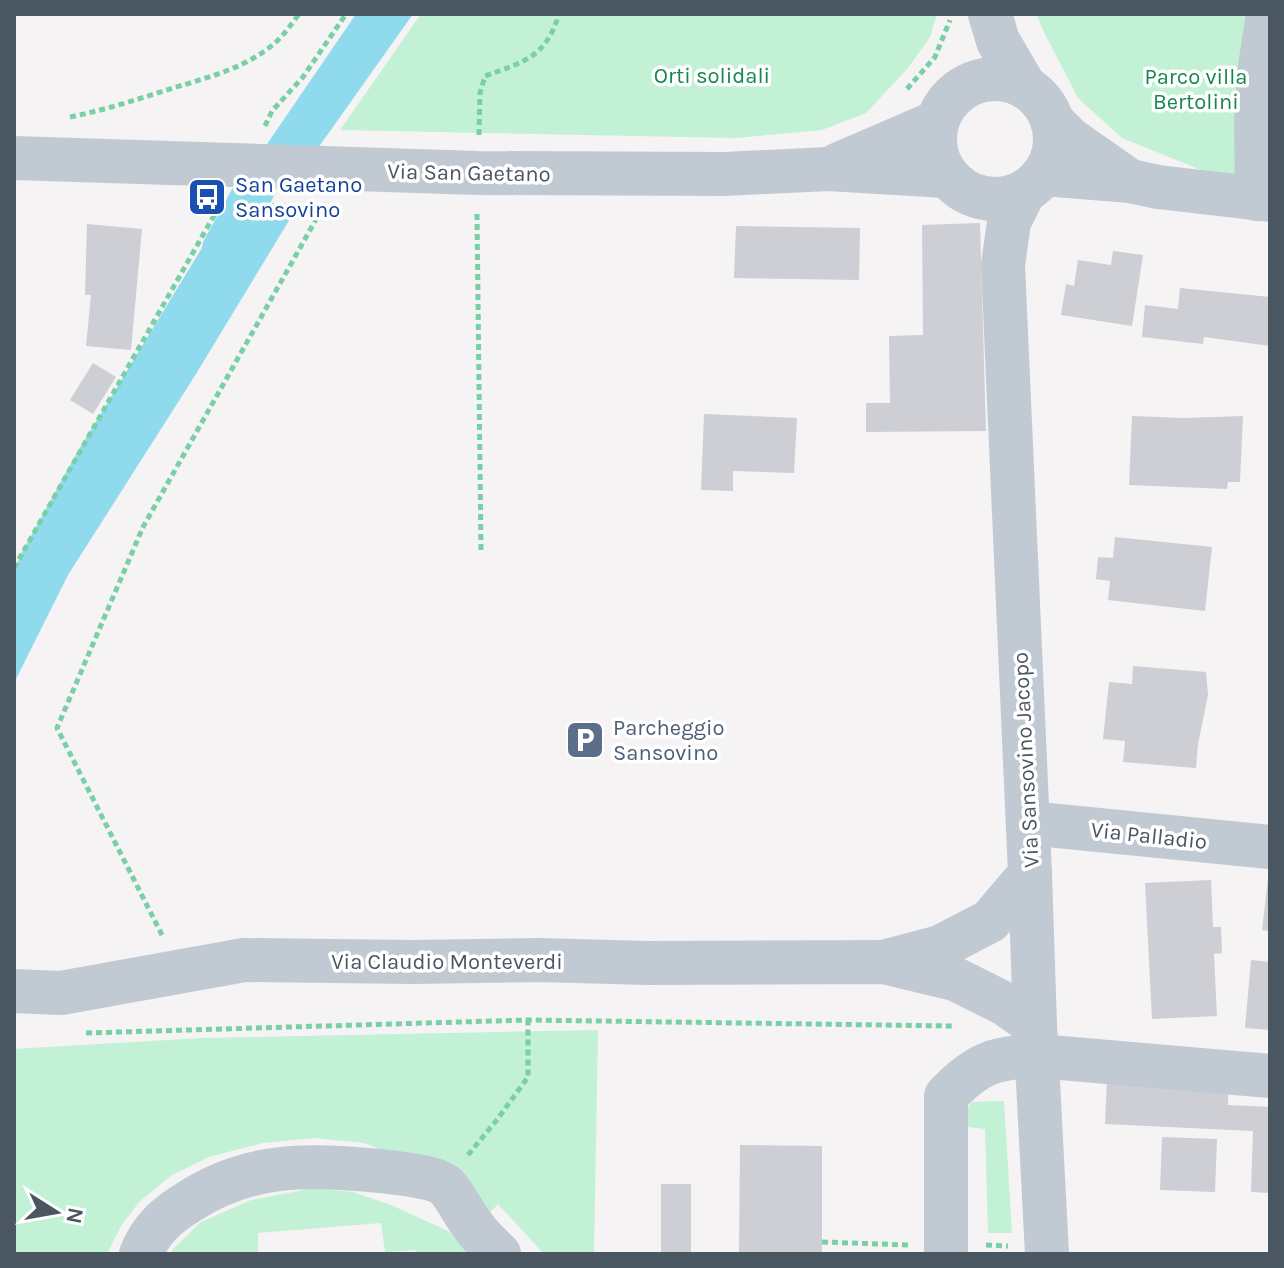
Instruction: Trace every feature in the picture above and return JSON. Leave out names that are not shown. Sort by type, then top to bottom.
[{"type":"street","points":[[964,87],[973,61],[980,14]]},
{"type":"street","points":[[990,14],[998,41],[1025,87]]},
{"type":"street","points":[[1034,183],[1130,181],[1263,199],[1256,122],[1259,73],[1268,14]]},
{"type":"street","points":[[979,81],[1011,81],[1025,87],[1046,107],[1052,121],[1055,139],[1052,158],[1034,183],[1009,198],[994,200],[962,187],[937,159],[934,140],[943,108],[964,87],[979,81]]},
{"type":"street","points":[[1052,121],[1070,139],[1130,181]]},
{"type":"street","name":"Via San Gaetano","points":[[828,169],[937,122]]},
{"type":"street","name":"Via San Gaetano","points":[[14,158],[478,173],[724,174],[828,169],[962,187]]},
{"type":"street","name":"Via Sansovino Jacopo","points":[[1034,183],[1009,222],[1003,265],[1047,1254]]},
{"type":"street","name":"Via Sansovino Jacopo","points":[[962,187],[991,224],[1003,265]]},
{"type":"street","name":"Via Palladio","points":[[1028,823],[1270,847]]},
{"type":"street","name":"Via Claudio Monteverdi","points":[[884,962],[940,947],[990,921],[1030,874]]},
{"type":"street","name":"Via Claudio Monteverdi","points":[[14,991],[61,993],[244,960],[884,962],[955,979],[1005,1004],[1037,1040]]},
{"type":"street","points":[[946,1254],[946,1096],[966,1076],[997,1060],[1015,1056],[1037,1040],[1270,1076]]},
{"type":"street","points":[[141,1254],[147,1240],[169,1214],[201,1194],[248,1173],[295,1167],[352,1168],[416,1175],[445,1185],[474,1228],[499,1254]]},
{"type":"path","points":[[60,119],[131,101],[230,69],[270,47],[299,14]]},
{"type":"path","points":[[260,135],[272,111],[303,77],[346,14]]},
{"type":"path","points":[[479,148],[480,93],[485,76],[515,65],[542,49],[559,14]]},
{"type":"path","points":[[14,568],[225,197]]},
{"type":"path","points":[[175,973],[172,954],[57,728],[143,527],[325,203]]},
{"type":"path","points":[[477,211],[481,551]]},
{"type":"path","points":[[76,1033],[528,1020],[966,1026]]},
{"type":"path","points":[[496,1121],[528,1077],[528,1020]]},
{"type":"path","points":[[822,1242],[843,1243]]},
{"type":"green space","name":"Orti solidali","points":[[421,14],[937,14],[930,37],[908,68],[866,113],[822,130],[736,138],[340,130]]},
{"type":"green space","name":"Parco villa Bertolini","points":[[1036,14],[1270,14],[1270,180],[1201,170],[1122,138],[1078,98]]},
{"type":"green space","points":[[598,1030],[594,1254],[544,1254],[498,1204],[484,1219],[409,1161],[364,1143],[314,1138],[263,1143],[209,1157],[172,1175],[139,1202],[121,1226],[107,1254],[14,1254],[14,1049],[202,1038]]},
{"type":"green space","points":[[1004,1101],[1012,1233],[988,1233],[985,1129],[960,1126],[971,1102]]},
{"type":"green space","points":[[314,1188],[353,1192],[391,1205],[448,1231],[471,1254],[417,1254],[416,1250],[385,1252],[381,1223],[258,1233],[258,1254],[171,1254],[201,1222],[251,1200]]},
{"type":"water","points":[[356,14],[413,14],[318,148],[265,147]]},
{"type":"water","points":[[230,202],[299,204],[196,374],[68,575],[14,683],[14,571],[22,552],[78,451]]},
{"type":"building","points":[[980,223],[986,431],[866,432],[866,403],[890,403],[889,336],[923,335],[922,225]]},
{"type":"building","points":[[87,224],[142,229],[131,350],[86,346],[91,295],[85,295]]},
{"type":"building","points":[[736,226],[860,228],[859,280],[734,278]]},
{"type":"building","points":[[1113,251],[1143,255],[1132,326],[1061,315],[1066,284],[1074,286],[1078,260],[1111,265]]},
{"type":"building","points":[[1180,288],[1270,297],[1270,346],[1204,337],[1203,344],[1142,337],[1145,305],[1178,309]]},
{"type":"building","points":[[93,363],[116,377],[93,414],[70,400]]},
{"type":"building","points":[[704,414],[797,418],[794,473],[733,471],[733,491],[701,490]]},
{"type":"building","points":[[1132,416],[1243,416],[1240,482],[1228,482],[1227,489],[1129,485]]},
{"type":"building","points":[[1115,537],[1212,547],[1205,611],[1108,600],[1110,581],[1096,579],[1098,557],[1113,558]]},
{"type":"building","points":[[1133,666],[1206,672],[1208,695],[1196,768],[1123,762],[1125,741],[1103,739],[1109,682],[1132,684]]},
{"type":"building","points":[[1211,880],[1213,927],[1221,927],[1222,953],[1214,954],[1217,1016],[1152,1019],[1145,883]]},
{"type":"building","points":[[1270,880],[1270,931],[1262,930]]},
{"type":"building","points":[[1251,960],[1270,962],[1270,1030],[1245,1028]]},
{"type":"building","points":[[1229,1073],[1228,1105],[1270,1107],[1270,1193],[1251,1192],[1253,1131],[1105,1124],[1107,1078]]},
{"type":"building","points":[[1162,1137],[1217,1139],[1215,1192],[1160,1190]]},
{"type":"building","points":[[740,1145],[822,1146],[822,1254],[739,1254]]},
{"type":"building","points":[[661,1184],[691,1184],[691,1254],[661,1254]]},
{"type":"waterway","points":[[222,249],[255,189]]},
{"type":"place","name":"San Gaetano Sansovino","points":[[207,197]]},
{"type":"place","name":"Parcheggio Sansovino","points":[[585,740]]}]
